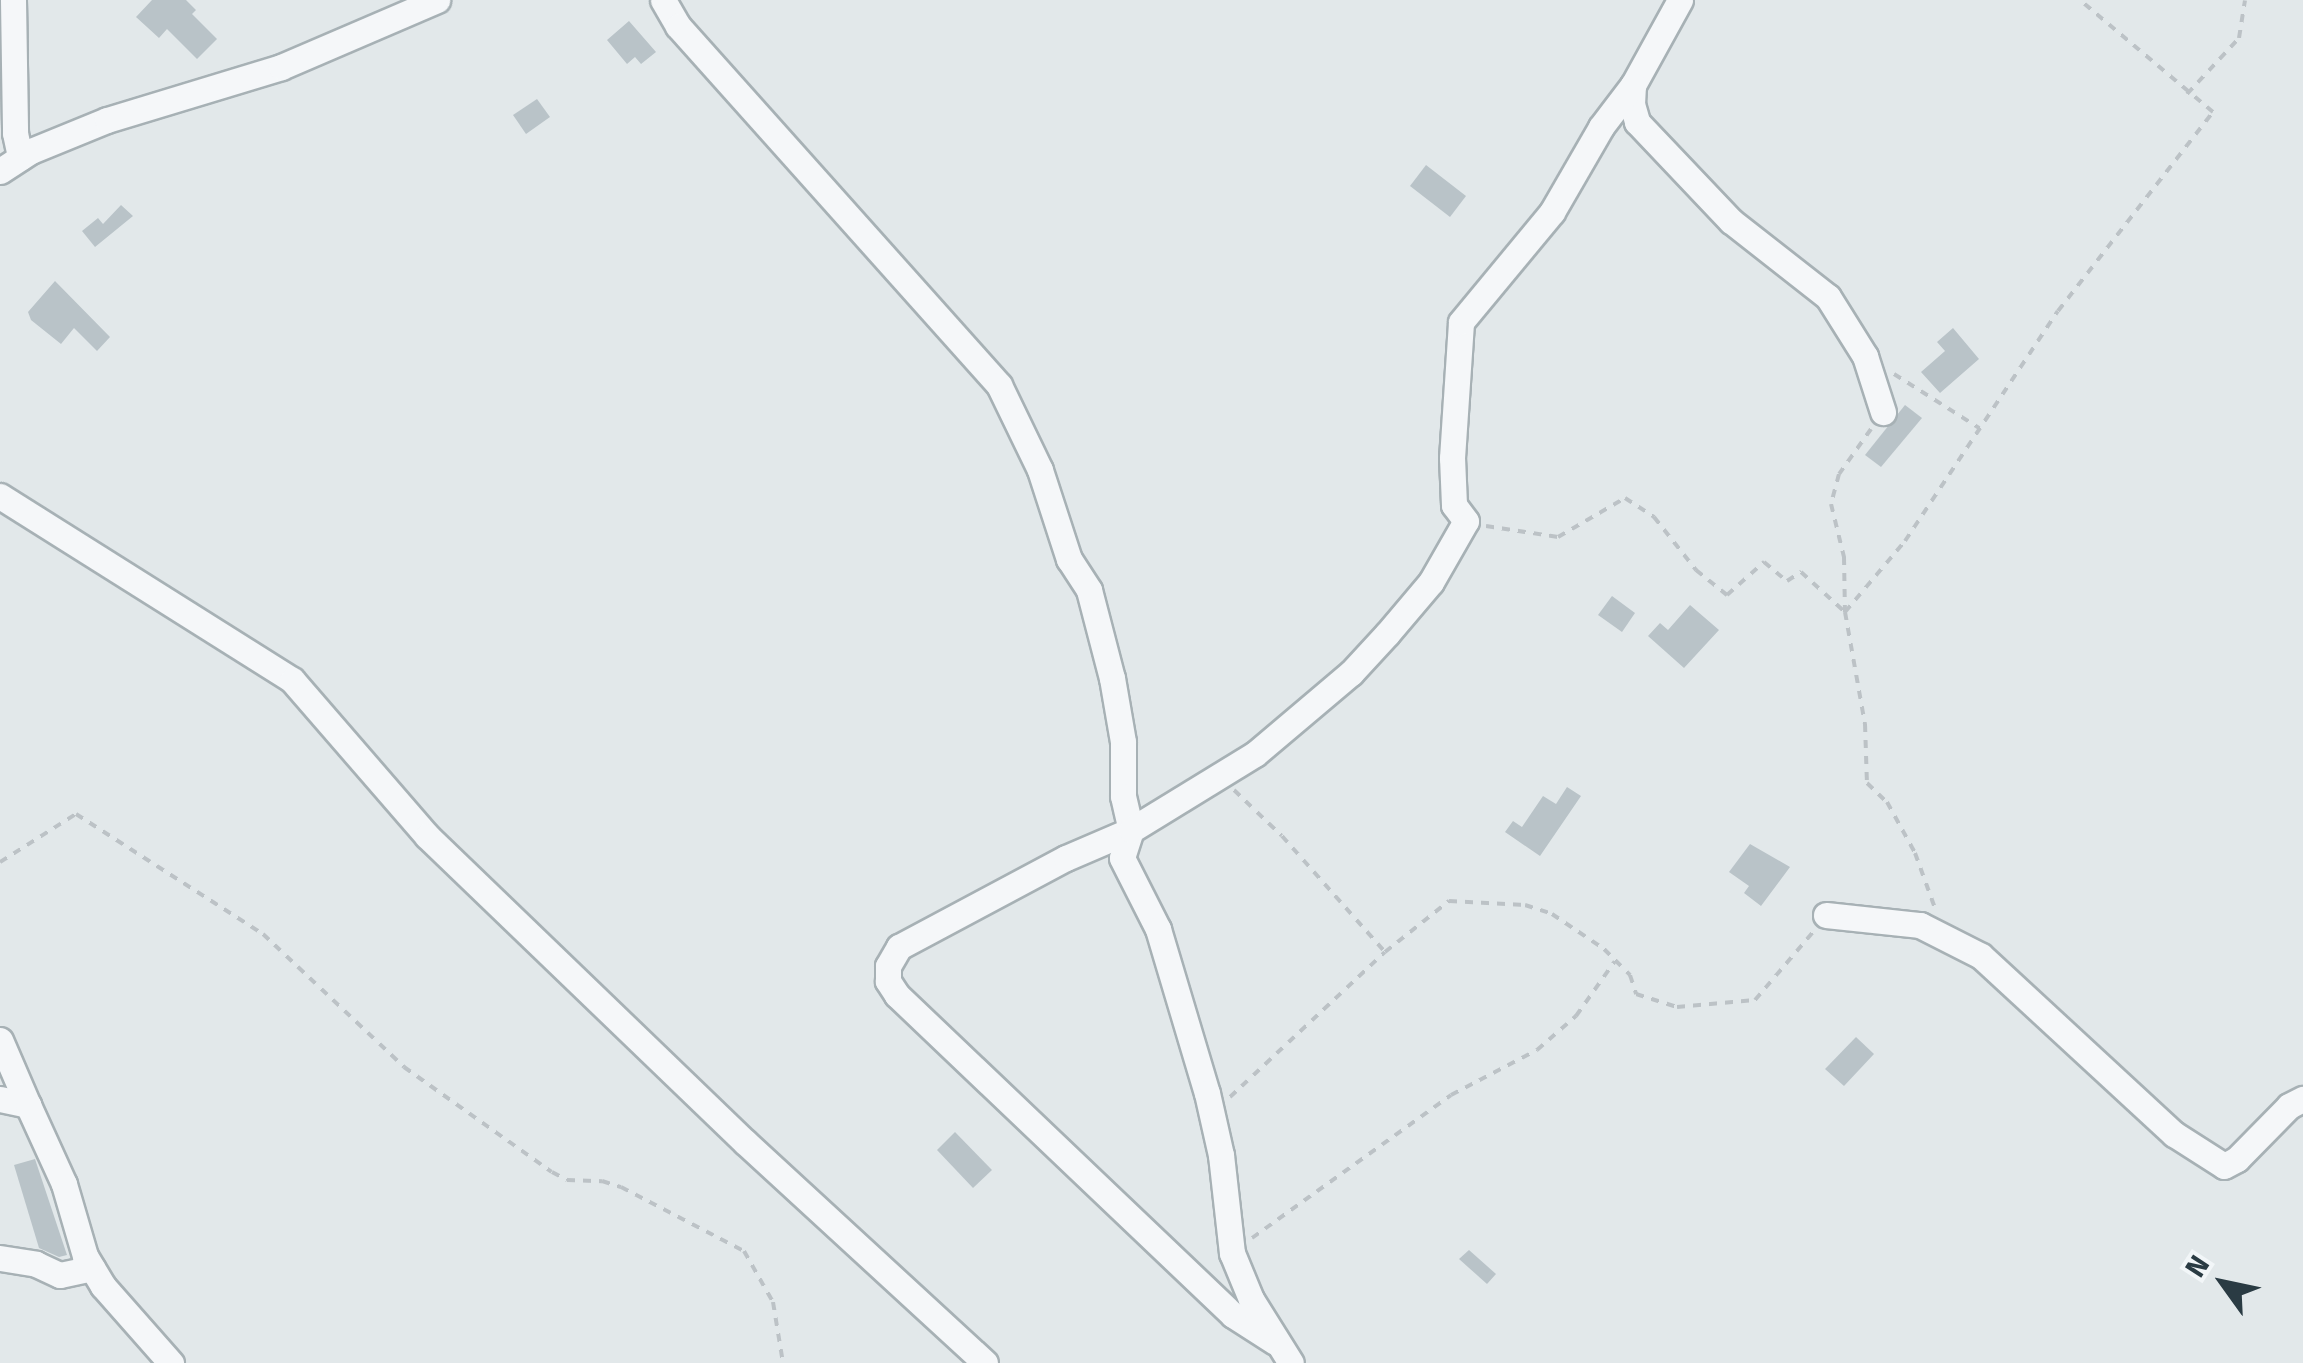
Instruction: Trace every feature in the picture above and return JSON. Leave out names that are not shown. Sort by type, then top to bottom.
[{"type":"street","points":[[10,164],[15,133],[13,0]]},
{"type":"street","points":[[10,164],[107,120],[281,68],[437,0]]},
{"type":"street","points":[[663,0],[678,26],[999,385],[1040,470],[1069,558],[1089,590],[1123,742],[1123,796],[1130,830],[1122,858],[1158,929],[1212,1113],[1232,1252],[1246,1291],[1291,1363]]},
{"type":"street","points":[[1275,1342],[1233,1315],[897,995],[888,981],[888,966],[899,947],[1066,858],[1130,830],[1256,754],[1351,672],[1431,582],[1466,522],[1454,505],[1452,458],[1461,322],[1552,212],[1601,127],[1634,85],[1680,0]]},
{"type":"street","points":[[1634,85],[1632,104],[1648,138],[1731,221],[1819,288],[1842,314],[1864,356],[1882,412]]},
{"type":"street","points":[[0,496],[292,680],[428,836],[745,1142],[985,1363]]},
{"type":"street","points":[[1826,916],[1920,925],[1981,956],[2174,1134],[2224,1166],[2237,1159],[2288,1106],[2303,1100]]},
{"type":"street","points":[[0,1040],[64,1184],[92,1268],[172,1363]]},
{"type":"street","points":[[0,1099],[28,1104]]},
{"type":"street","points":[[0,1258],[36,1264],[60,1274],[92,1268]]},
{"type":"path","points":[[1845,612],[1905,541],[2058,311],[2213,112],[2080,0]]},
{"type":"path","points":[[2188,94],[2239,38],[2245,0]]},
{"type":"path","points":[[1864,356],[1980,428]]},
{"type":"path","points":[[1882,412],[1839,474],[1831,504],[1844,557],[1845,612],[1866,724],[1868,783],[1887,802],[1916,852],[1946,939]]},
{"type":"path","points":[[1466,522],[1558,536],[1625,498],[1654,517],[1696,570],[1727,595],[1764,562],[1787,581],[1801,572],[1845,612]]},
{"type":"path","points":[[1220,776],[1282,836],[1384,952]]},
{"type":"path","points":[[0,862],[76,814],[263,934],[404,1067],[552,1172],[566,1180],[602,1181],[622,1188],[744,1251],[773,1302],[783,1363]]},
{"type":"path","points":[[1212,1113],[1384,952],[1448,901],[1525,904],[1552,914],[1615,960],[1630,975],[1636,994],[1678,1007],[1755,1000],[1826,916]]},
{"type":"path","points":[[1232,1252],[1451,1095],[1536,1050],[1576,1016],[1615,960]]},
{"type":"building","points":[[152,0],[186,0],[196,10],[192,14],[217,39],[197,59],[167,29],[159,38],[136,17]]},
{"type":"building","points":[[629,21],[656,52],[641,64],[635,57],[627,64],[607,40]]},
{"type":"building","points":[[537,99],[550,117],[526,134],[513,115]]},
{"type":"building","points":[[1426,165],[1466,196],[1450,217],[1410,186]]},
{"type":"building","points":[[121,205],[133,216],[95,247],[82,231],[98,218],[103,224]]},
{"type":"building","points":[[55,281],[110,337],[97,351],[74,328],[61,344],[31,320],[28,312]]},
{"type":"building","points":[[1953,328],[1979,359],[1940,393],[1921,372],[1945,351],[1937,342]]},
{"type":"building","points":[[1905,405],[1922,418],[1881,467],[1865,455]]},
{"type":"building","points":[[1612,596],[1635,613],[1622,632],[1598,615]]},
{"type":"building","points":[[1690,605],[1719,630],[1684,668],[1648,636],[1660,623],[1668,630]]},
{"type":"building","points":[[1567,787],[1581,796],[1540,856],[1505,832],[1513,821],[1522,827],[1543,796],[1556,804]]},
{"type":"building","points":[[1750,844],[1790,867],[1761,906],[1744,893],[1749,886],[1729,872]]},
{"type":"building","points":[[1856,1037],[1874,1054],[1844,1086],[1825,1069]]},
{"type":"building","points":[[955,1132],[992,1170],[973,1188],[937,1150]]},
{"type":"building","points":[[35,1159],[67,1255],[59,1257],[39,1248],[14,1165]]},
{"type":"building","points":[[1469,1250],[1496,1274],[1487,1284],[1459,1259]]}]
